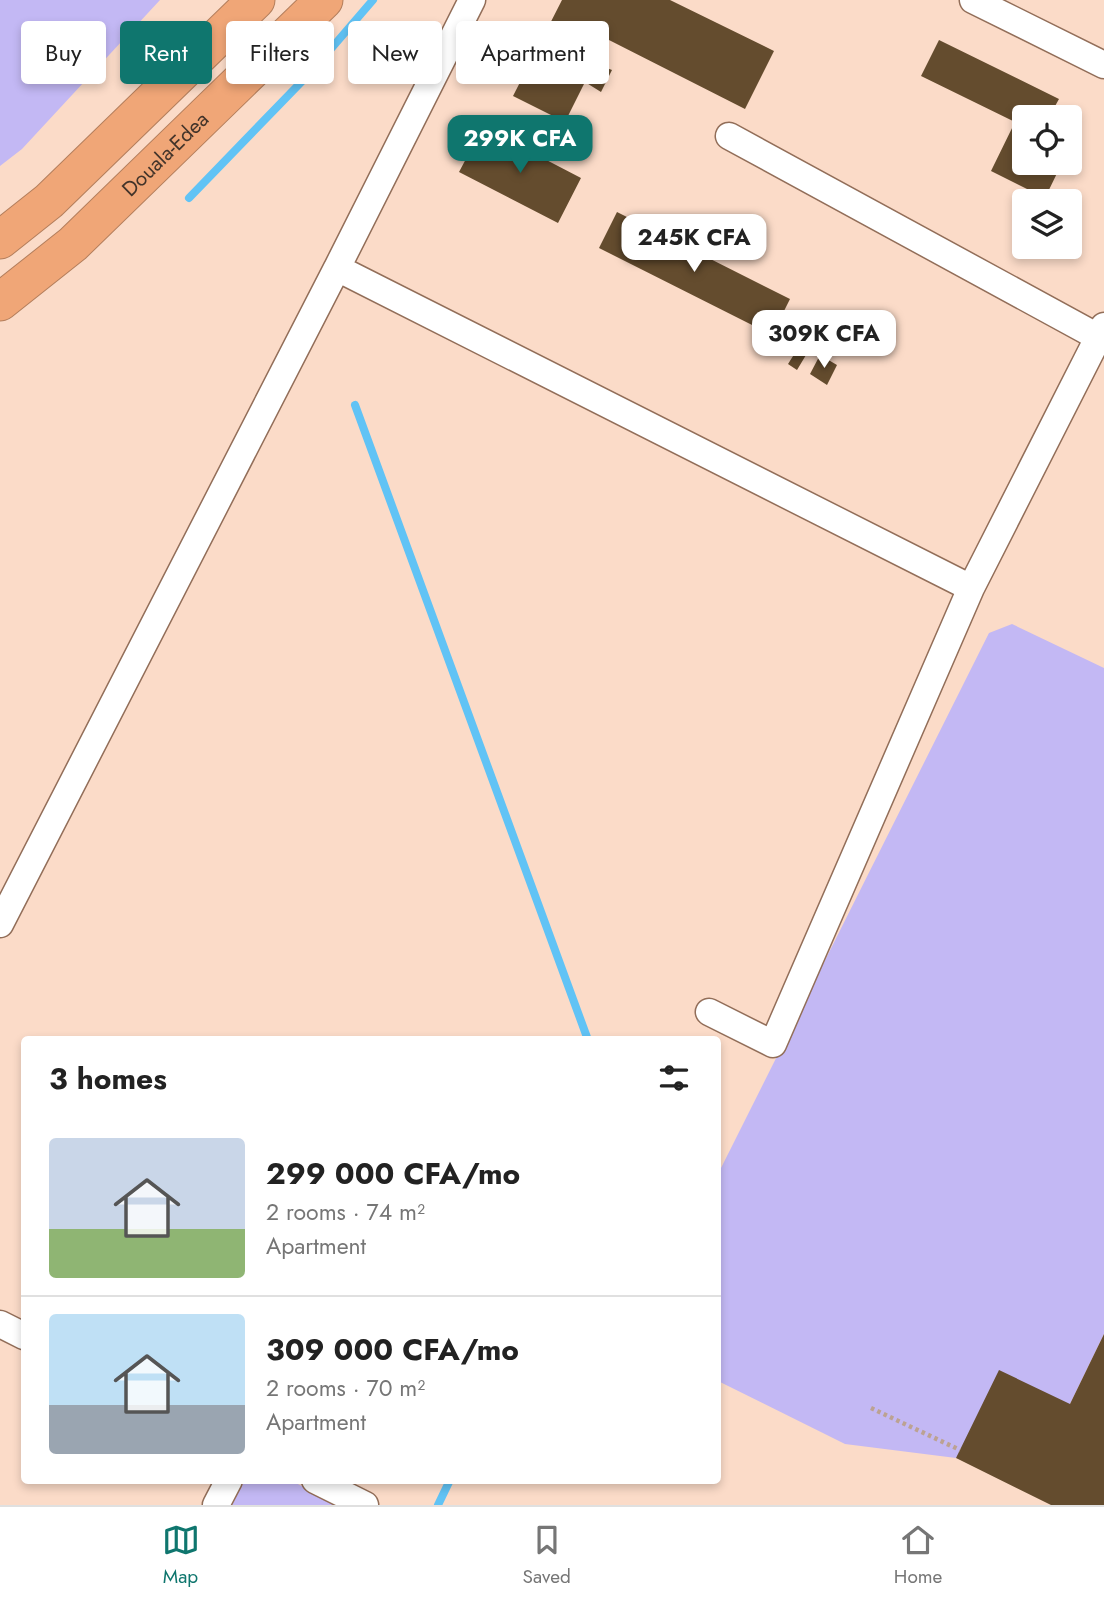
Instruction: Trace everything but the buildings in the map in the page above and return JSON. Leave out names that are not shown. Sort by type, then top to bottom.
[{"type":"highway","points":[[0,240],[48,201],[256,0]]},
{"type":"highway","name":"Douala-Edea","points":[[0,302],[73,244],[324,0]]},
{"type":"lane","points":[[0,923],[472,0]]},
{"type":"lane","points":[[973,0],[1104,65]]},
{"type":"lane","points":[[709,1012],[773,1044],[971,588],[1101,331],[729,136]]},
{"type":"lane","points":[[337,268],[971,588]]},
{"type":"lane","points":[[0,1324],[21,1334]]},
{"type":"lane","points":[[216,1505],[227,1484]]},
{"type":"lane","points":[[323,1484],[365,1505]]},
{"type":"path","points":[[871,1408],[960,1450]]},
{"type":"shaded area","points":[[0,0],[160,0],[141,21],[120,21],[120,43],[106,58],[106,21],[21,21],[21,84],[82,84],[22,149],[0,166]]},
{"type":"shaded area","points":[[1012,624],[1104,668],[1104,1334],[1070,1404],[956,1458],[845,1444],[721,1382],[721,1168],[989,633]]},
{"type":"shaded area","points":[[243,1484],[298,1484],[339,1505],[232,1505]]},
{"type":"waterway","points":[[189,198],[311,72],[373,0]]},
{"type":"waterway","points":[[355,405],[587,1036]]},
{"type":"waterway","points":[[438,1505],[448,1484]]}]
